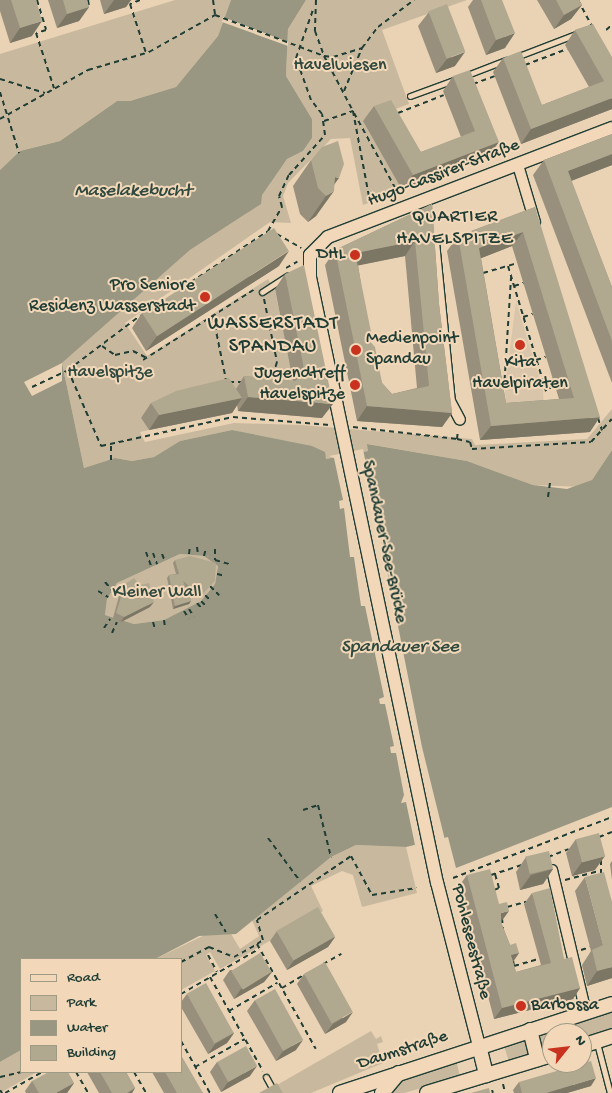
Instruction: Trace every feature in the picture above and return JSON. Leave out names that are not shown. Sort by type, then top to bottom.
[{"type":"main road","name":"Daumstraße","points":[[340,1093],[402,1071],[612,1004]]},
{"type":"main road","points":[[530,1030],[537,1059]]},
{"type":"main road","points":[[592,1043],[612,1036]]},
{"type":"main road","points":[[479,1046],[486,1075]]},
{"type":"main road","points":[[427,1093],[542,1058]]},
{"type":"main road","points":[[382,1093],[402,1071]]},
{"type":"street","name":"Hugo-Cassirer-Straße","points":[[346,449],[302,271],[314,249],[328,237],[612,128]]},
{"type":"street","points":[[518,165],[539,234]]},
{"type":"street","points":[[426,200],[431,213]]},
{"type":"street","points":[[433,231],[450,401],[460,420]]},
{"type":"street","name":"Spandauer-See-Brücke","points":[[346,449],[429,847]]},
{"type":"street","name":"Pohleseestraße","points":[[429,847],[479,1046]]},
{"type":"street","points":[[552,870],[570,953],[586,1013]]},
{"type":"lane","points":[[410,96],[585,31]]},
{"type":"lane","points":[[262,292],[302,271]]},
{"type":"lane","points":[[597,1041],[610,1093]]},
{"type":"lane","points":[[266,1077],[275,1093]]},
{"type":"path","points":[[37,0],[46,30],[36,33],[54,89]]},
{"type":"path","points":[[88,0],[89,6]]},
{"type":"path","points":[[140,0],[130,4],[146,53]]},
{"type":"path","points":[[213,0],[215,15]]},
{"type":"path","points":[[189,283],[268,231],[282,206],[279,196],[289,175],[320,145],[324,121],[311,100],[296,58],[297,47],[316,0]]},
{"type":"path","points":[[344,91],[362,48],[378,27],[414,0]]},
{"type":"path","points":[[578,0],[594,28]]},
{"type":"path","points":[[314,7],[315,31],[324,56],[399,195]]},
{"type":"path","points":[[0,119],[88,70],[146,53],[215,15]]},
{"type":"path","points":[[215,15],[324,56],[362,48]]},
{"type":"path","points":[[606,30],[612,25]]},
{"type":"path","points":[[521,66],[567,49]]},
{"type":"path","points":[[470,85],[495,76]]},
{"type":"path","points":[[0,79],[46,93]]},
{"type":"path","points":[[0,92],[19,153]]},
{"type":"path","points":[[392,115],[444,95]]},
{"type":"path","points":[[324,121],[352,111]]},
{"type":"path","points":[[352,111],[371,206]]},
{"type":"path","points":[[361,126],[365,125]]},
{"type":"path","points":[[268,231],[301,249]]},
{"type":"path","points":[[482,280],[481,274],[517,263]]},
{"type":"path","points":[[508,266],[546,390],[556,388]]},
{"type":"path","points":[[499,379],[503,394],[511,277]]},
{"type":"path","points":[[514,286],[524,283]]},
{"type":"path","points":[[143,360],[260,285],[277,362],[276,376],[264,382]]},
{"type":"path","points":[[32,387],[68,370],[149,309]]},
{"type":"path","points":[[523,317],[533,314]]},
{"type":"path","points":[[213,316],[226,382],[245,382]]},
{"type":"path","points":[[102,346],[115,355],[133,351],[147,358]]},
{"type":"path","points":[[536,360],[546,357]]},
{"type":"path","points":[[68,370],[94,434],[101,446],[233,417],[324,425]]},
{"type":"path","points":[[597,415],[602,430]]},
{"type":"path","points":[[359,428],[458,439],[470,442],[472,450],[583,443],[602,430],[612,419]]},
{"type":"path","points":[[111,444],[111,460]]},
{"type":"path","points":[[548,497],[550,482]]},
{"type":"path","points":[[189,554],[190,546]]},
{"type":"path","points":[[197,547],[198,555]]},
{"type":"path","points":[[204,556],[206,548]]},
{"type":"path","points":[[215,549],[215,560],[229,564]]},
{"type":"path","points":[[146,552],[151,566]]},
{"type":"path","points":[[153,553],[157,564]]},
{"type":"path","points":[[162,554],[165,561]]},
{"type":"path","points":[[217,574],[226,576]]},
{"type":"path","points":[[105,582],[112,590]]},
{"type":"path","points":[[210,586],[219,595]]},
{"type":"path","points":[[98,591],[108,597]]},
{"type":"path","points":[[205,595],[210,600]]},
{"type":"path","points":[[201,601],[205,605]]},
{"type":"path","points":[[197,604],[202,609]]},
{"type":"path","points":[[189,608],[194,617]]},
{"type":"path","points":[[184,611],[189,619]]},
{"type":"path","points":[[104,628],[110,619]]},
{"type":"path","points":[[164,620],[165,627]]},
{"type":"path","points":[[112,633],[117,622]]},
{"type":"path","points":[[153,622],[155,629]]},
{"type":"path","points":[[303,810],[318,805],[332,857]]},
{"type":"path","points":[[453,878],[612,817]]},
{"type":"path","points":[[592,840],[612,832]]},
{"type":"path","points":[[268,838],[300,881]]},
{"type":"path","points":[[539,860],[574,847]]},
{"type":"path","points":[[182,961],[209,947],[234,957],[264,940],[257,920],[351,856],[372,895],[416,888]]},
{"type":"path","points":[[555,883],[599,871],[603,864],[599,856]]},
{"type":"path","points":[[487,876],[530,863]]},
{"type":"path","points":[[599,871],[603,877]]},
{"type":"path","points":[[464,874],[469,878]]},
{"type":"path","points":[[495,874],[496,896]]},
{"type":"path","points":[[502,936],[500,930],[505,928],[500,909],[536,899]]},
{"type":"path","points":[[215,914],[226,932]]},
{"type":"path","points":[[257,944],[316,1049]]},
{"type":"path","points":[[570,953],[595,946]]},
{"type":"path","points":[[182,993],[259,949]]},
{"type":"path","points":[[315,969],[341,954]]},
{"type":"path","points":[[208,955],[218,973]]},
{"type":"path","points":[[512,957],[514,966],[551,956]]},
{"type":"path","points":[[281,988],[307,974]]},
{"type":"path","points":[[210,978],[266,1077]]},
{"type":"path","points":[[229,1011],[278,983]]},
{"type":"path","points":[[195,1066],[245,1039]]},
{"type":"path","points":[[182,1043],[210,1093]]},
{"type":"path","points":[[0,1077],[20,1072]]},
{"type":"path","points":[[0,1090],[3,1093],[40,1073]]},
{"type":"path","points":[[77,1073],[87,1093]]},
{"type":"path","points":[[135,1073],[146,1093]]},
{"type":"path","points":[[503,1084],[505,1093]]},
{"type":"shaded area","name":"Kita Havelpiraten","points":[[516,302],[543,389],[545,435],[508,438],[505,389]]},
{"type":"green space","points":[[175,0],[231,0],[218,36],[176,87],[130,101],[117,101],[60,141],[20,151],[0,170],[0,54]]},
{"type":"green space","name":"Havelspitze","points":[[306,0],[467,0],[382,30],[409,104],[364,121],[402,190],[363,205],[350,138],[331,139],[288,183],[283,196],[291,223],[270,222],[125,323],[147,356],[268,279],[275,291],[295,385],[141,418],[149,430],[140,432],[145,442],[234,423],[300,425],[472,439],[475,445],[587,439],[612,409],[612,450],[592,480],[582,487],[533,485],[467,461],[368,444],[368,451],[326,459],[323,452],[232,430],[180,441],[154,457],[132,461],[115,458],[84,468],[62,363],[190,250],[247,213],[287,159],[303,151],[312,138],[312,119],[286,76],[288,29]]},
{"type":"green space","name":"Kleiner Wall","points":[[180,554],[204,556],[218,565],[215,584],[201,601],[164,620],[134,624],[105,615],[107,599],[117,583]]},
{"type":"green space","points":[[356,845],[406,847],[417,893],[362,907],[353,875],[342,871],[311,886],[323,911],[220,969],[210,952],[206,955],[215,971],[182,989],[182,958],[157,958],[209,933],[230,932],[240,949],[259,936],[251,918],[331,857]]},
{"type":"green space","points":[[612,1011],[612,1032],[592,1038],[592,1023],[575,1023]]},
{"type":"green space","points":[[371,1031],[376,1039],[381,1036],[383,1042],[377,1044],[383,1063],[311,1093],[282,1093],[277,1085]]},
{"type":"green space","points":[[542,1034],[542,1052],[538,1043],[538,1035]]},
{"type":"green space","points":[[525,1039],[530,1055],[509,1062],[504,1045]]},
{"type":"green space","points":[[20,1051],[20,1073],[35,1073],[0,1093],[0,1062]]},
{"type":"green space","points":[[456,1059],[460,1077],[404,1093],[387,1093],[394,1082]]},
{"type":"water","name":"Spandauer See","points":[[231,0],[306,0],[288,29],[286,76],[312,119],[312,138],[303,151],[287,159],[262,195],[261,204],[190,250],[62,363],[84,468],[115,458],[132,461],[154,457],[180,441],[232,430],[312,446],[325,452],[326,459],[368,451],[367,444],[467,461],[533,485],[567,489],[592,480],[612,450],[612,807],[456,868],[448,837],[406,847],[356,845],[331,857],[236,934],[199,936],[157,958],[20,958],[20,1051],[0,1062],[0,170],[20,151],[60,141],[117,101],[130,101],[176,87],[218,36]],"holes":[[[180,554],[204,556],[218,566],[215,584],[201,601],[164,620],[134,624],[105,615],[107,599],[117,583]]]},
{"type":"pier","points":[[223,17],[288,42],[288,46],[222,22]]},
{"type":"pier","points":[[62,363],[62,381],[32,396],[24,382]]},
{"type":"pier","points":[[363,449],[422,747],[445,840],[411,848],[415,845],[406,802],[401,803],[404,795],[396,753],[391,753],[390,747],[394,746],[385,704],[380,704],[379,699],[384,697],[365,606],[361,606],[354,557],[350,557],[344,508],[340,509],[339,501],[343,500],[334,458],[329,456]]},
{"type":"building","points":[[11,0],[36,0],[42,21],[20,28]]},
{"type":"building","points":[[63,0],[87,0],[89,7],[67,14]]},
{"type":"building","points":[[481,0],[502,0],[515,33],[496,40]]},
{"type":"building","points":[[556,0],[579,0],[582,5],[564,15]]},
{"type":"building","points":[[447,4],[465,52],[447,59],[428,11]]},
{"type":"building","points":[[593,24],[612,57],[612,98],[531,129],[503,58],[521,51],[542,105],[604,81],[575,30]]},
{"type":"building","points":[[470,70],[499,142],[413,175],[374,106],[391,100],[421,152],[475,131],[453,76]]},
{"type":"building","points":[[612,134],[612,154],[568,171],[612,287],[612,341],[544,160]]},
{"type":"building","points":[[338,141],[344,164],[339,178],[335,177],[334,191],[326,196],[318,188],[311,160],[322,147]]},
{"type":"building","points":[[432,204],[439,304],[452,413],[367,406],[335,250]],"holes":[[[415,241],[429,386],[392,394],[382,383],[375,347],[367,338],[372,337],[357,262],[351,254]]]},
{"type":"building","points":[[535,207],[600,417],[491,426],[458,236]],"holes":[[[523,232],[574,398],[506,403],[479,248]]]},
{"type":"building","name":"Pro Seniore Residenz Wasserstadt","points":[[274,228],[289,251],[157,336],[142,314]]},
{"type":"building","points":[[304,265],[333,404],[248,397],[244,376],[295,381],[305,374],[285,274]]},
{"type":"building","points":[[229,378],[242,398],[159,415],[151,403],[176,391]]},
{"type":"building","points":[[190,556],[216,563],[215,580],[201,596],[183,581],[191,601],[175,606],[169,575],[179,574],[175,560]]},
{"type":"building","points":[[134,578],[140,585],[149,583],[154,602],[124,617],[116,613],[125,584]]},
{"type":"building","points":[[599,833],[605,856],[582,862],[576,839]]},
{"type":"building","points":[[549,851],[553,869],[530,874],[526,856]]},
{"type":"building","points":[[490,869],[499,904],[507,902],[509,911],[501,913],[501,922],[510,945],[516,943],[519,953],[511,955],[516,972],[551,963],[532,893],[550,888],[564,959],[572,957],[580,988],[502,1008],[467,875]]},
{"type":"building","points":[[604,872],[612,902],[612,967],[597,971],[592,950],[603,945],[585,877]]},
{"type":"building","points":[[318,907],[335,936],[293,960],[276,931]]},
{"type":"building","points":[[260,953],[272,972],[243,990],[231,971]]},
{"type":"building","points":[[325,962],[353,1012],[332,1023],[304,974]]},
{"type":"building","points":[[206,983],[234,1033],[214,1044],[187,994]]},
{"type":"building","points":[[275,989],[303,1040],[283,1051],[255,1000]]},
{"type":"building","points":[[246,1046],[257,1066],[228,1082],[217,1062]]},
{"type":"building","points":[[182,1057],[203,1093],[177,1093],[166,1073],[182,1073]]},
{"type":"building","points":[[592,1064],[596,1078],[546,1093],[522,1093],[519,1082],[550,1073],[592,1073]]},
{"type":"building","points":[[47,1073],[69,1073],[74,1083],[56,1093],[39,1093],[32,1081]]},
{"type":"building","points":[[101,1073],[127,1073],[135,1088],[127,1093],[112,1093]]},
{"type":"building","points":[[277,1083],[283,1093],[259,1093]]},
{"type":"building","points":[[489,1088],[490,1093],[471,1093]]},
{"type":"place","name":"DHL","points":[[355,255]]},
{"type":"place","name":"Pro Seniore Residenz Wasserstadt","points":[[205,297]]},
{"type":"place","name":"Kita Havelpiraten","points":[[520,345]]},
{"type":"place","name":"Medienpoint Spandau","points":[[356,350]]},
{"type":"place","name":"Jugendtreff Havelspitze","points":[[355,385]]},
{"type":"place","name":"Barbossa","points":[[521,1006]]},
{"type":"district","name":"QUARTIER HAVELSPITZE","points":[[455,229]]},
{"type":"district","name":"WASSERSTADT SPANDAU","points":[[273,336]]},
{"type":"park label","name":"Havelwiesen","points":[[340,66]]},
{"type":"water label","name":"Maselakebucht","points":[[133,192]]}]
